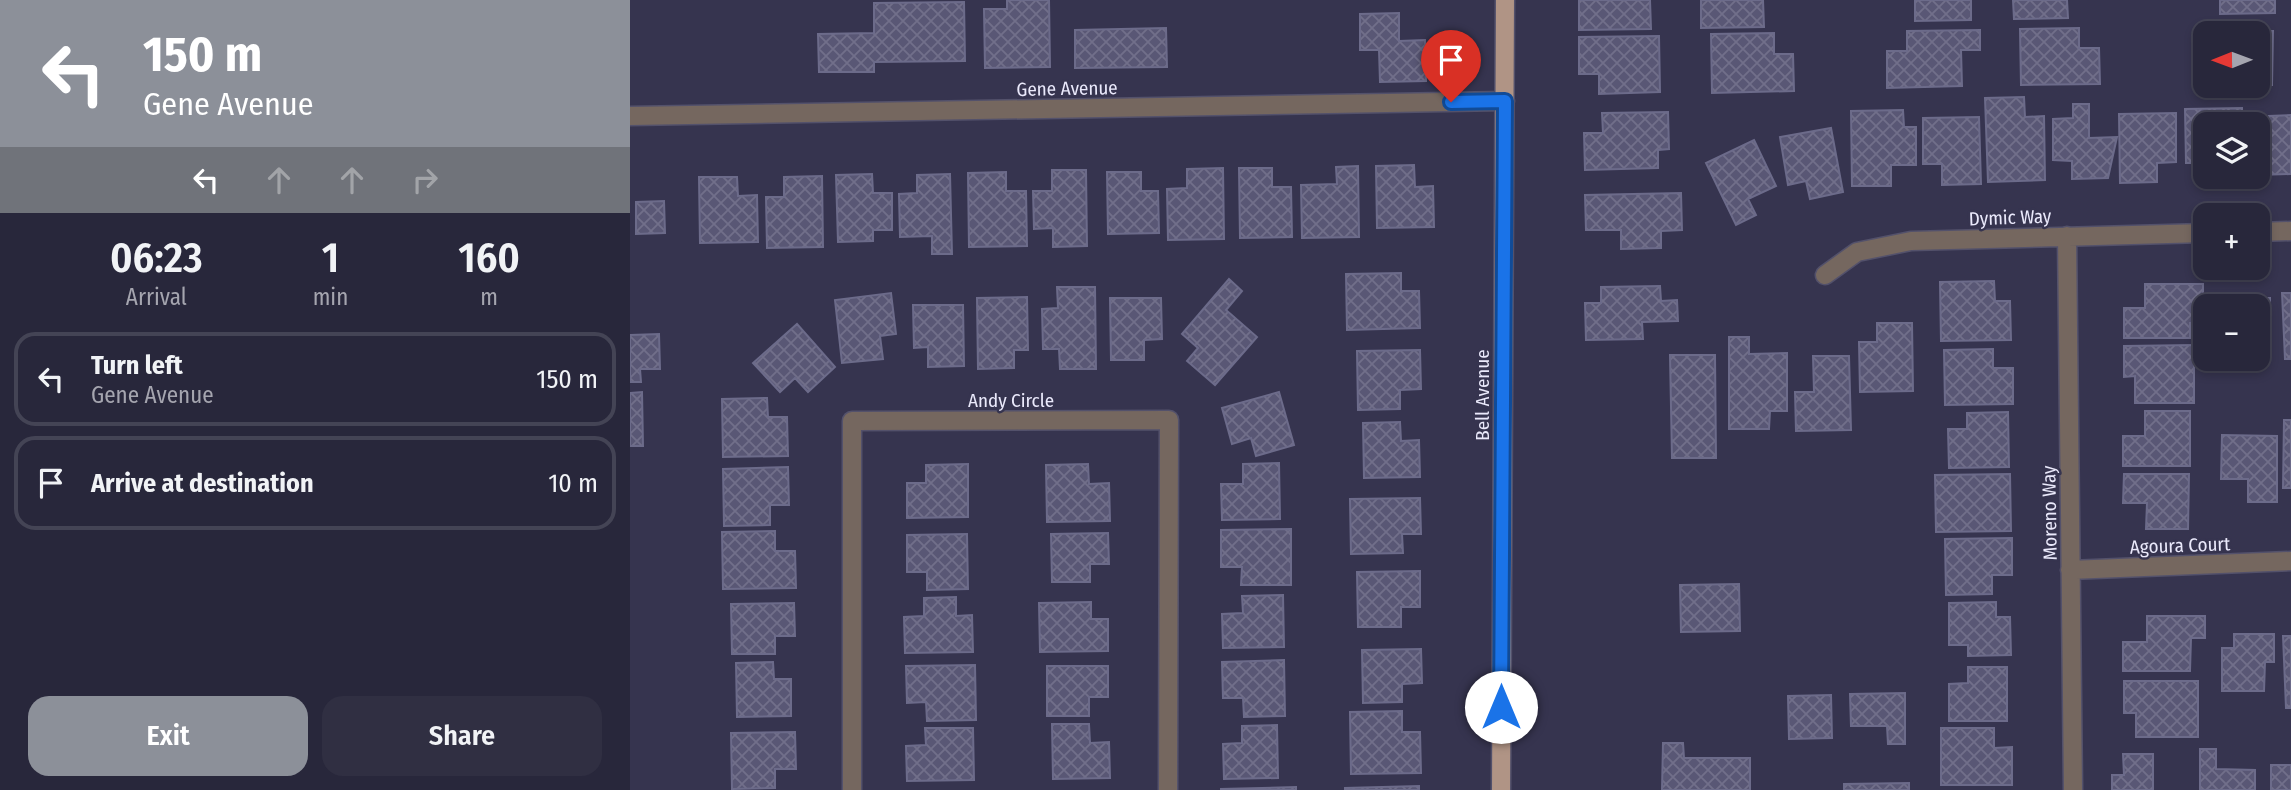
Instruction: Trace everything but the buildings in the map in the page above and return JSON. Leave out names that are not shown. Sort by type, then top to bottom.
[{"type":"main road","name":"Bell Avenue","points":[[1501,790],[1505,0]]},
{"type":"street","name":"Gene Avenue","points":[[630,116],[1505,101]]},
{"type":"street","points":[[2270,232],[2291,231]]},
{"type":"street","name":"Dymic Way","points":[[1825,275],[1857,252],[1911,241],[2193,233]]},
{"type":"street","name":"Moreno Way","points":[[2067,236],[2073,790]]},
{"type":"street","name":"Andy Circle","points":[[852,790],[852,421],[1169,420],[1168,790]]},
{"type":"street","name":"Agoura Court","points":[[2070,570],[2291,561]]},
{"type":"route","points":[[1451,102],[1505,101],[1501,707]]}]
